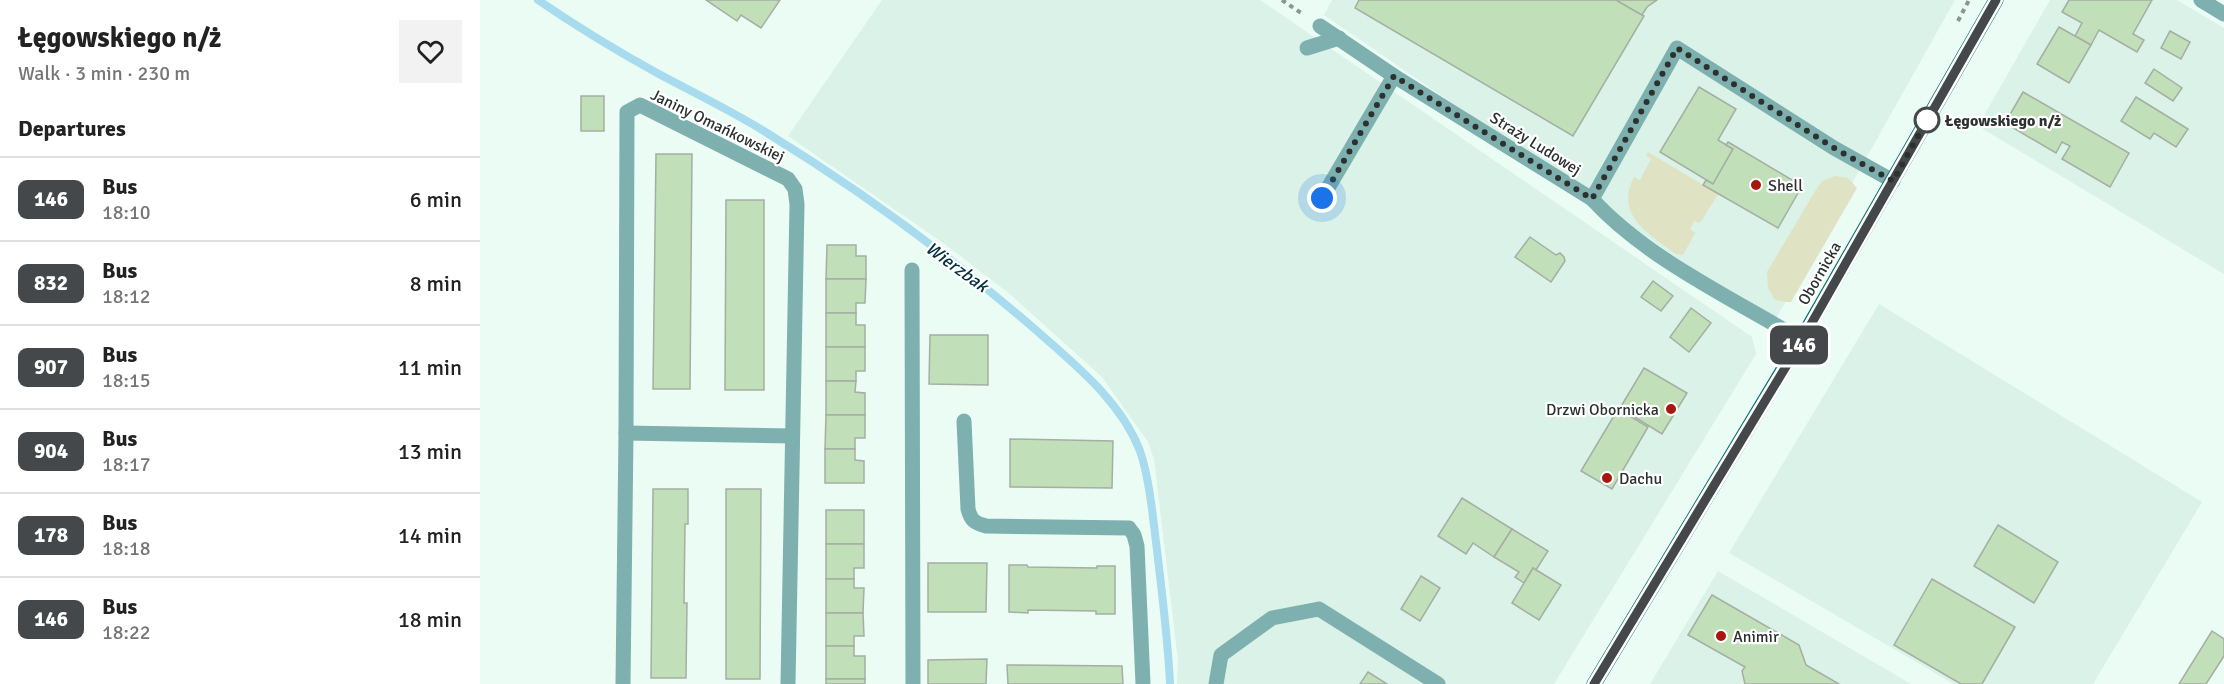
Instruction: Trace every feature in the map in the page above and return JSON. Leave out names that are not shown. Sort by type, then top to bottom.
[{"type":"main road","name":"Obornicka","points":[[1594,684],[1802,340],[1996,0]]},
{"type":"street","points":[[2201,0],[2224,14]]},
{"type":"street","name":"Straży Ludowej","points":[[1320,26],[1394,76],[1592,199],[1612,221],[1699,282],[1742,304],[1802,340]]},
{"type":"street","points":[[1307,48],[1339,38]]},
{"type":"street","points":[[1592,199],[1677,48],[1834,148],[1893,181]]},
{"type":"street","points":[[1322,198],[1394,76]]},
{"type":"street","name":"Janiny Omańkowskiej","points":[[623,684],[627,112],[640,105],[788,179],[795,189],[797,204],[788,684]]},
{"type":"street","points":[[912,270],[913,684]]},
{"type":"street","points":[[964,421],[968,509],[970,519],[975,523],[986,526],[1129,528],[1134,535],[1138,569],[1143,684]]},
{"type":"street","points":[[626,433],[792,436]]},
{"type":"street","points":[[1216,684],[1221,655],[1272,618],[1319,609],[1438,684]]},
{"type":"path","points":[[1282,0],[1320,26]]},
{"type":"path","points":[[1958,21],[1969,0]]},
{"type":"shaded area","points":[[882,0],[1260,0],[1752,337],[1756,354],[1554,684],[1177,684],[1178,661],[1154,459],[1148,442],[1102,377],[1011,295],[946,245],[788,136]]},
{"type":"shaded area","points":[[1332,0],[1955,0],[1773,324],[1324,15]]},
{"type":"shaded area","points":[[2050,0],[2177,0],[2224,28],[2224,274],[1978,126]]},
{"type":"shaded area","points":[[1648,152],[1718,194],[1700,223],[1694,221],[1690,229],[1695,233],[1683,255],[1676,254],[1646,231],[1638,223],[1628,202],[1629,190],[1634,177],[1640,180],[1651,159],[1646,156]]},
{"type":"shaded area","points":[[1835,176],[1848,178],[1857,188],[1791,302],[1775,300],[1768,288],[1767,272],[1817,188],[1822,181]]},
{"type":"shaded area","points":[[1879,304],[2202,502],[2093,684],[1954,684],[1729,553]]},
{"type":"shaded area","points":[[1718,571],[1911,684],[1650,684]]},
{"type":"building","points":[[706,0],[780,0],[761,28],[741,15],[737,21]]},
{"type":"building","points":[[1359,0],[1616,0],[1644,16],[1573,136],[1355,8]]},
{"type":"building","points":[[1616,0],[1657,0],[1647,7],[1642,15]]},
{"type":"building","points":[[2069,0],[2152,0],[2133,34],[2144,40],[2137,52],[2099,30],[2091,45],[2075,36],[2082,23],[2062,12]]},
{"type":"building","points":[[2059,27],[2091,45],[2069,83],[2037,64]]},
{"type":"building","points":[[2170,31],[2190,42],[2181,59],[2161,48]]},
{"type":"building","points":[[2154,69],[2182,88],[2173,101],[2145,83]]},
{"type":"building","points":[[1699,87],[1736,109],[1718,140],[1733,149],[1713,184],[1660,152]]},
{"type":"building","points":[[2023,92],[2129,153],[2110,187],[2062,159],[2070,146],[2062,142],[2056,153],[2005,123]]},
{"type":"building","points":[[581,96],[604,96],[604,131],[581,131]]},
{"type":"building","points":[[2136,97],[2188,129],[2176,147],[2154,133],[2150,139],[2121,121]]},
{"type":"building","points":[[1728,142],[1802,186],[1778,228],[1703,185],[1706,180],[1713,184],[1733,149],[1726,145]]},
{"type":"building","points":[[656,154],[692,154],[690,389],[653,389]]},
{"type":"building","points":[[726,200],[764,200],[764,390],[725,390]]},
{"type":"building","points":[[1530,237],[1556,255],[1560,253],[1564,257],[1565,261],[1551,282],[1515,257]]},
{"type":"building","points":[[827,245],[856,245],[856,256],[866,256],[866,279],[826,279]]},
{"type":"building","points":[[826,279],[866,279],[865,303],[856,303],[856,313],[826,313]]},
{"type":"building","points":[[1653,281],[1673,296],[1661,311],[1641,297]]},
{"type":"building","points":[[1691,308],[1711,323],[1689,352],[1670,337]]},
{"type":"building","points":[[826,313],[856,313],[856,325],[865,325],[865,347],[826,347]]},
{"type":"building","points":[[930,335],[988,335],[988,385],[929,384]]},
{"type":"building","points":[[826,347],[865,347],[865,371],[856,371],[856,381],[826,381]]},
{"type":"building","points":[[1644,368],[1687,393],[1662,434],[1620,408]]},
{"type":"building","points":[[826,381],[856,381],[855,392],[865,393],[865,415],[826,415]]},
{"type":"building","points":[[1618,409],[1648,427],[1612,489],[1581,471]]},
{"type":"building","points":[[826,415],[865,415],[865,438],[855,438],[855,449],[825,449]]},
{"type":"building","points":[[1010,439],[1113,441],[1112,488],[1010,487]]},
{"type":"building","points":[[825,449],[855,449],[855,460],[864,461],[864,483],[825,483]]},
{"type":"building","points":[[653,489],[688,489],[684,603],[687,603],[686,678],[651,678]]},
{"type":"building","points":[[726,489],[761,489],[760,679],[726,679]]},
{"type":"building","points":[[1462,498],[1512,529],[1494,557],[1473,543],[1466,554],[1438,536]]},
{"type":"building","points":[[826,510],[864,510],[864,544],[826,544]]},
{"type":"building","points":[[1998,525],[2058,562],[2034,603],[1974,566]]},
{"type":"building","points":[[1512,529],[1548,551],[1524,583],[1515,577],[1519,572],[1494,557]]},
{"type":"building","points":[[826,544],[864,544],[864,568],[854,568],[854,579],[826,579]]},
{"type":"building","points":[[928,563],[987,563],[986,612],[928,612]]},
{"type":"building","points":[[1009,565],[1097,568],[1097,566],[1115,566],[1115,614],[1096,614],[1096,611],[1009,612]]},
{"type":"building","points":[[1533,568],[1561,585],[1539,620],[1512,603]]},
{"type":"building","points":[[1421,576],[1440,588],[1420,621],[1401,609]]},
{"type":"building","points":[[826,579],[854,579],[854,588],[864,588],[863,613],[826,613]]},
{"type":"building","points":[[1932,579],[2015,627],[1982,684],[1961,684],[1894,645]]},
{"type":"building","points":[[1712,595],[1799,645],[1806,665],[1839,684],[1745,684],[1742,671],[1745,667],[1688,635]]},
{"type":"building","points":[[826,613],[863,613],[864,636],[854,636],[854,646],[826,646]]},
{"type":"building","points":[[2212,631],[2224,639],[2224,656],[2206,684],[2179,684]]},
{"type":"building","points":[[826,646],[854,646],[854,656],[865,656],[865,679],[826,679]]},
{"type":"building","points":[[987,659],[986,684],[928,684],[928,660]]},
{"type":"building","points":[[1007,665],[1122,666],[1123,684],[1008,684]]},
{"type":"building","points":[[1368,672],[1387,684],[1360,684]]},
{"type":"building","points":[[826,679],[865,679],[865,684],[826,684]]},
{"type":"waterway","name":"Wierzbak","points":[[538,0],[627,56],[754,125],[871,202],[940,252],[1005,304],[1096,385],[1132,433],[1146,474],[1157,550],[1170,684]]},
{"type":"bus line","name":"146","points":[[1594,684],[1802,340],[1996,0]]},
{"type":"place","name":"Łęgowskiego n/ż","points":[[1927,120]]},
{"type":"place","name":"Shell","points":[[1756,185]]},
{"type":"place","name":"Drzwi Obornicka","points":[[1671,409]]},
{"type":"place","name":"Dachu","points":[[1607,478]]},
{"type":"place","name":"Animir","points":[[1721,636]]},
{"type":"route","points":[[1322,198],[1394,76],[1592,199],[1677,48],[1834,148],[1893,181],[1927,120]]}]
